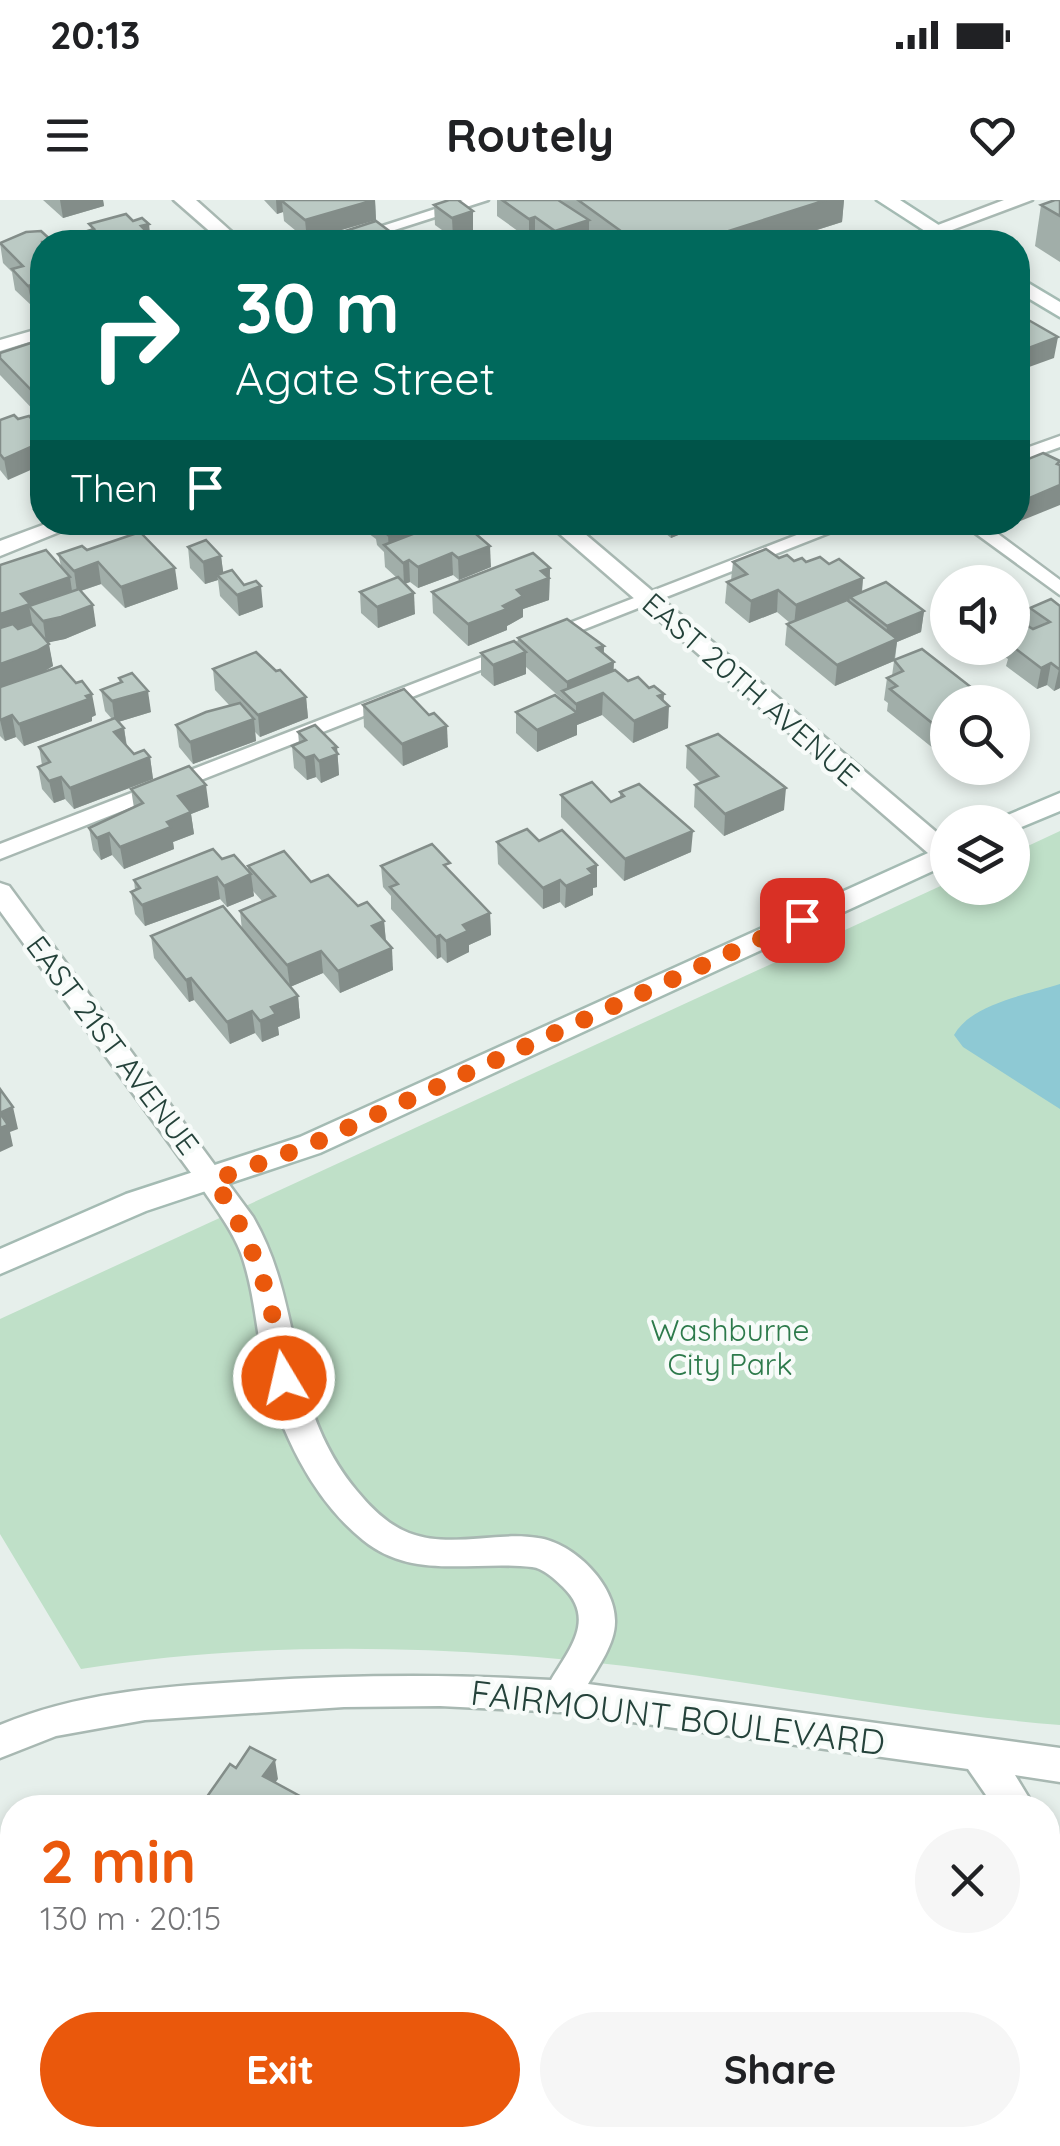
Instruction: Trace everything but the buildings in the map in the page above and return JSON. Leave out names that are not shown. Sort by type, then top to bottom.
[{"type":"street","points":[[184,200],[220,230]]},
{"type":"street","points":[[887,200],[934,230]]},
{"type":"street","points":[[939,230],[1022,200]]},
{"type":"street","points":[[1030,291],[1060,311]]},
{"type":"street","points":[[0,548],[37,535]]},
{"type":"street","name":"EAST 20TH AVENUE","points":[[572,535],[930,840]]},
{"type":"street","points":[[1030,815],[1060,802]]},
{"type":"street","points":[[0,1262],[122,1208],[310,1145],[930,861]]},
{"type":"street","name":"EAST 21ST AVENUE","points":[[0,892],[214,1180],[256,1253],[275,1320],[284,1378],[300,1427],[358,1516],[380,1536],[405,1547],[538,1552],[558,1560],[590,1595],[598,1616],[596,1633],[561,1696]]},
{"type":"street","name":"FAIRMOUNT BOULEVARD","points":[[0,1742],[53,1720],[93,1710],[344,1691],[561,1696],[1060,1765]]},
{"type":"street","points":[[978,1753],[1008,1795]]},
{"type":"lane","points":[[380,230],[480,200]]},
{"type":"lane","points":[[0,346],[30,337]]},
{"type":"lane","points":[[1030,452],[1060,441]]},
{"type":"lane","points":[[0,852],[814,535]]},
{"type":"lane","points":[[987,535],[1060,589]]},
{"type":"green space","name":"Washburne City Park","points":[[1060,831],[1060,1725],[625,1666],[421,1650],[216,1653],[81,1669],[0,1534],[0,1319],[930,891],[930,905],[1030,905],[1030,845]]},
{"type":"water","points":[[1060,984],[1060,1109],[963,1047],[954,1035],[962,1024],[987,1008]]},
{"type":"route","points":[[284,1378],[275,1320],[256,1253],[214,1180],[310,1145],[802,920]]}]
